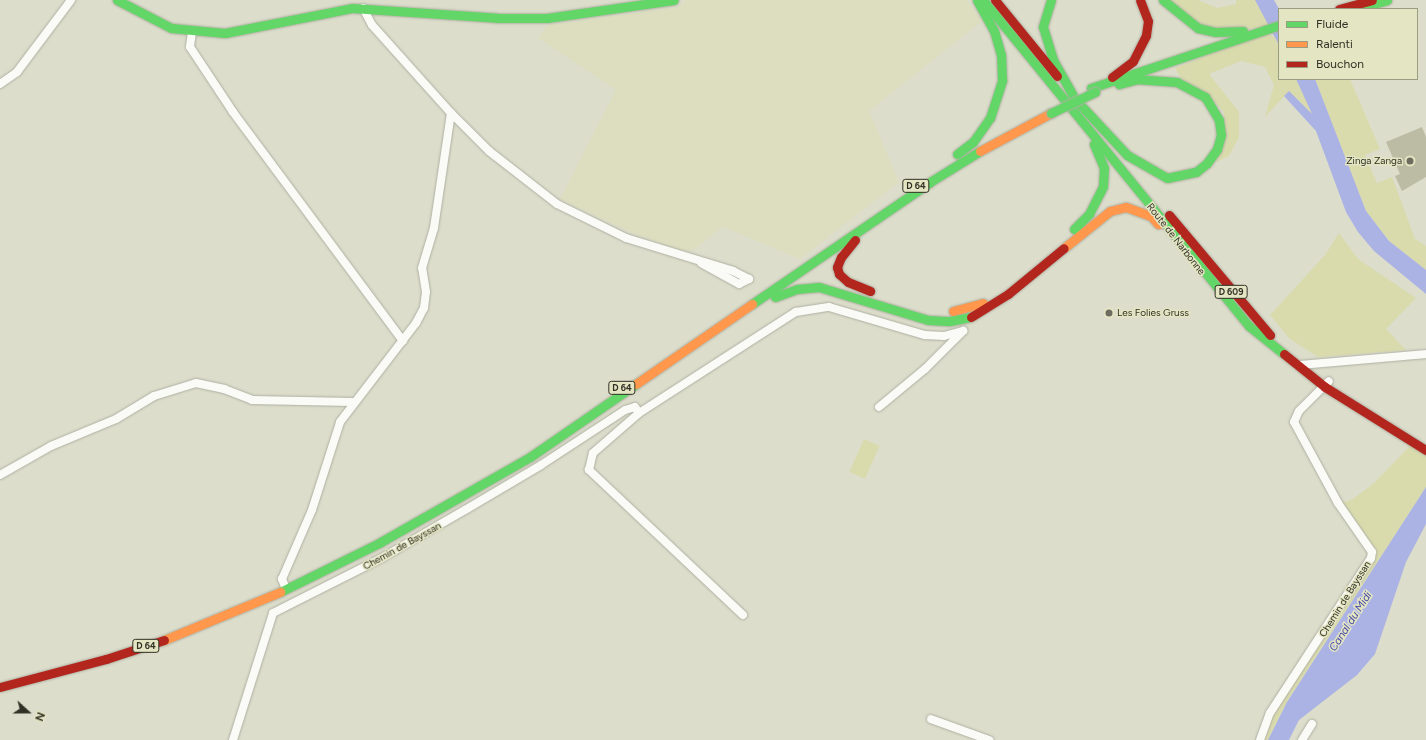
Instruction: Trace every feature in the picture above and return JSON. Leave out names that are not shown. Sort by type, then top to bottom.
[{"type":"main road","points":[[117,0],[171,28],[192,32],[225,33],[324,12],[363,8],[497,18],[548,18],[674,0]]},
{"type":"main road","points":[[590,12],[617,0]]},
{"type":"main road","points":[[896,198],[973,142],[990,118],[1002,80],[1001,55],[994,31],[977,0]]},
{"type":"main road","name":"Route de Narbonne","points":[[983,0],[1203,272],[1249,326],[1292,364],[1426,443]]},
{"type":"main road","name":"Route de Narbonne","points":[[995,0],[1246,309],[1270,335],[1327,384],[1426,450]]},
{"type":"main road","points":[[1051,0],[1043,27],[1046,42],[1075,99],[1127,155],[1153,173],[1167,178],[1182,177],[1196,172],[1207,163],[1217,149],[1221,135],[1219,120],[1205,97],[1177,82],[1138,79],[1119,84]]},
{"type":"main road","points":[[1093,90],[1115,76],[1133,61],[1141,50],[1148,21],[1140,0]]},
{"type":"main road","points":[[1163,0],[1184,19],[1202,29],[1227,33],[1265,31]]},
{"type":"main road","points":[[1343,8],[1372,0]]},
{"type":"main road","points":[[1358,8],[1387,0]]},
{"type":"main road","name":"D 64","points":[[1093,90],[1119,84],[1278,25]]},
{"type":"main road","name":"D 64","points":[[483,484],[896,198],[995,136],[1093,90],[1265,31],[1278,30]]},
{"type":"main road","name":"D 64","points":[[0,687],[106,660],[183,633],[286,589],[379,543],[530,457],[930,182],[1049,110]]},
{"type":"main road","points":[[930,182],[849,244],[837,267],[840,274],[848,282],[915,308],[937,312],[960,310],[982,303],[1002,290],[1076,227],[1096,202],[1103,186],[1104,168],[1081,120]]},
{"type":"main road","points":[[695,345],[782,293],[812,288],[841,292],[928,320],[950,321],[971,317],[1008,294],[1093,223],[1110,211],[1126,207],[1151,216],[1203,272]]},
{"type":"street","points":[[0,84],[17,72],[71,0]]},
{"type":"street","points":[[363,8],[372,25],[451,113],[489,151],[557,204],[626,238],[700,263],[733,271],[748,279],[738,284],[700,263]]},
{"type":"street","points":[[192,32],[190,47],[233,112],[403,341]]},
{"type":"street","points":[[286,589],[282,579],[312,510],[340,422],[352,402],[403,341],[424,308],[426,292],[422,268],[436,213],[451,113]]},
{"type":"street","points":[[878,407],[925,369],[963,331],[971,317],[982,303]]},
{"type":"street","points":[[744,615],[589,470],[593,453],[639,412],[779,321],[812,308],[847,311],[925,335],[944,336],[963,331]]},
{"type":"street","points":[[960,310],[971,317]]},
{"type":"street","points":[[1292,364],[1309,367],[1426,354]]},
{"type":"street","points":[[0,475],[51,446],[116,418],[154,396],[196,383],[224,389],[252,400],[352,402]]},
{"type":"street","name":"Chemin de Bayssan","points":[[1260,740],[1270,713],[1371,558],[1372,552],[1338,503],[1296,428],[1296,416],[1299,411],[1327,384]]},
{"type":"street","name":"Chemin de Bayssan","points":[[233,740],[273,613],[380,559],[541,465],[625,410],[635,407],[639,412]]},
{"type":"street","points":[[931,719],[989,740]]},
{"type":"street","points":[[1302,740],[1312,724]]},
{"type":"shaded area","points":[[686,0],[966,0],[982,21],[869,111],[899,182],[800,259],[723,227],[692,251],[681,250],[635,234],[560,199],[616,90],[538,38],[548,25],[678,7]]},
{"type":"shaded area","points":[[1163,0],[1198,0],[1217,8],[1236,4],[1236,0],[1255,0],[1270,27],[1216,32]]},
{"type":"shaded area","points":[[1266,33],[1276,38],[1278,43],[1278,80],[1296,80],[1313,114],[1311,116],[1289,91],[1265,117],[1274,85],[1265,67],[1241,61],[1209,74],[1239,112],[1239,137],[1229,156],[1217,162],[1224,136],[1224,112],[1206,93],[1181,78],[1175,68]]},
{"type":"shaded area","points":[[1315,80],[1350,80],[1380,149],[1365,155],[1377,183],[1392,177],[1415,239],[1426,246],[1426,270],[1389,241],[1366,211]]},
{"type":"shaded area","points":[[1339,233],[1358,259],[1416,298],[1386,329],[1406,350],[1318,357],[1290,339],[1270,315],[1325,255]]},
{"type":"shaded area","points":[[864,439],[880,446],[865,479],[849,472]]},
{"type":"shaded area","points":[[1413,443],[1426,450],[1426,487],[1288,700],[1268,740],[1260,740],[1265,725],[1371,558],[1339,504],[1353,499],[1373,484]]},
{"type":"water","points":[[1255,0],[1274,0],[1278,8],[1278,43]]},
{"type":"water","points":[[1296,80],[1315,80],[1366,211],[1389,241],[1426,270],[1426,294],[1374,251],[1358,232],[1346,212],[1316,131],[1284,96],[1289,91],[1312,114]]},
{"type":"water","name":"Canal du Midi","points":[[1426,487],[1426,524],[1406,562],[1375,654],[1357,675],[1299,720],[1289,740],[1268,740],[1287,702]]},
{"type":"building","name":"Zinga Zanga","points":[[1422,127],[1426,137],[1426,177],[1402,191],[1395,176],[1400,174],[1386,142]]},
{"type":"traffic: fast","points":[[117,0],[171,28],[225,33],[352,8],[497,18],[547,18],[674,0]]},
{"type":"traffic: fast","points":[[957,154],[973,142],[990,118],[1002,80],[1001,55],[994,31],[977,0]]},
{"type":"traffic: fast","points":[[983,0],[1249,326],[1284,354]]},
{"type":"traffic: fast","points":[[1051,0],[1043,27],[1053,60],[1075,99],[1127,155],[1167,178],[1196,172],[1207,163],[1217,149],[1221,135],[1219,120],[1205,97],[1177,82],[1138,79],[1119,84]]},
{"type":"traffic: fast","points":[[1163,0],[1198,28],[1216,32],[1243,31]]},
{"type":"traffic: fast","points":[[1363,7],[1387,0]]},
{"type":"traffic: fast","points":[[1091,88],[1278,25]]},
{"type":"traffic: fast","points":[[1051,113],[1095,92]]},
{"type":"traffic: fast","points":[[1074,229],[1089,214],[1103,186],[1104,168],[1094,144]]},
{"type":"traffic: fast","points":[[752,304],[930,182],[980,151]]},
{"type":"traffic: fast","points":[[775,297],[797,289],[819,287],[928,320],[950,321],[971,317]]},
{"type":"traffic: fast","points":[[280,592],[379,543],[530,457],[636,384]]},
{"type":"traffic: slow","points":[[980,151],[1051,113]]},
{"type":"traffic: slow","points":[[1064,248],[1110,211],[1126,207],[1151,216],[1158,224]]},
{"type":"traffic: slow","points":[[953,311],[983,303]]},
{"type":"traffic: slow","points":[[636,384],[752,304]]},
{"type":"traffic: slow","points":[[164,640],[280,592]]},
{"type":"traffic: jam","points":[[995,0],[1057,76]]},
{"type":"traffic: jam","points":[[1112,77],[1133,61],[1146,35],[1148,21],[1140,0]]},
{"type":"traffic: jam","points":[[1343,8],[1372,0]]},
{"type":"traffic: jam","points":[[1169,215],[1270,335]]},
{"type":"traffic: jam","points":[[855,240],[841,257],[837,267],[839,274],[848,282],[870,291]]},
{"type":"traffic: jam","points":[[971,317],[1008,294],[1064,248]]},
{"type":"traffic: jam","points":[[1284,354],[1325,387],[1426,450]]},
{"type":"traffic: jam","points":[[0,687],[106,659],[164,640]]},
{"type":"place","name":"Zinga Zanga","points":[[1410,161]]},
{"type":"place","name":"Les Folies Gruss","points":[[1109,313]]}]
